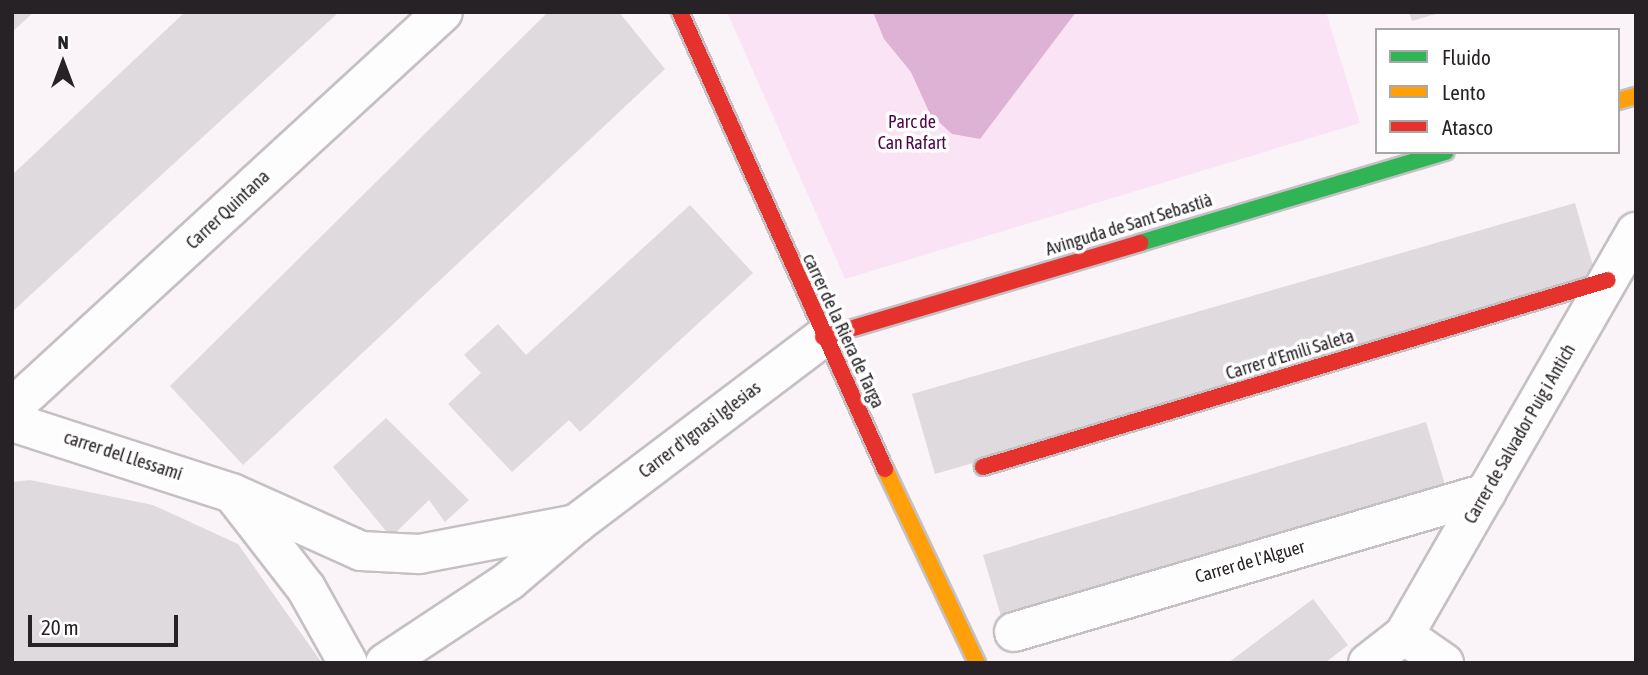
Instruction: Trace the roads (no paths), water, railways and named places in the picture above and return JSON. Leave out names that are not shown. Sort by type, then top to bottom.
[{"type":"street","name":"Carrer Quintana","points":[[12,408],[443,12]]},
{"type":"street","name":"carrer de la Riera de Targa","points":[[680,12],[823,337],[977,663]]},
{"type":"street","name":"Avinguda de Sant Sebastià","points":[[823,337],[1439,154]]},
{"type":"street","name":"Carrer de Salvador Puig i Antich","points":[[1404,635],[1636,232]]},
{"type":"street","name":"Carrer d'Emili Saleta","points":[[983,467],[1608,280]]},
{"type":"street","name":"Carrer d'Ignasi Iglesias","points":[[385,663],[509,582],[576,524],[823,337]]},
{"type":"street","name":"carrer del Llessamí","points":[[12,422],[232,493],[361,551]]},
{"type":"street","points":[[232,493],[306,588],[348,663]]},
{"type":"street","name":"Carrer de l'Alguer","points":[[1014,632],[1486,493]]},
{"type":"street","name":"Carrer d'Ignasi Iglesias","points":[[361,551],[419,554],[576,524]]},
{"type":"street","points":[[1368,663],[1404,635],[1444,663]]},
{"type":"park label","name":"Parc de Can Rafart","points":[[912,133]]}]
